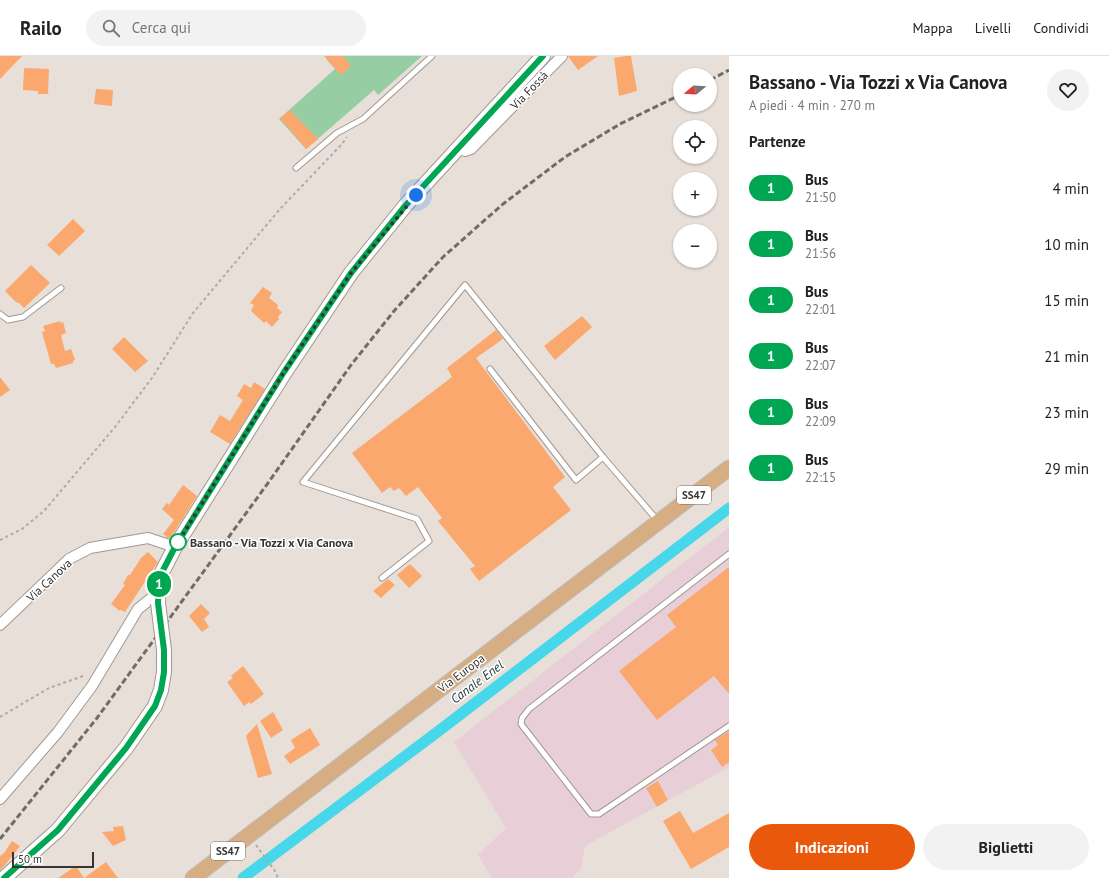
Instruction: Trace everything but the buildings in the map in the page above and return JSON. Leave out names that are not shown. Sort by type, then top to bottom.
[{"type":"main road","points":[[4,878],[58,830],[126,748],[155,706],[161,690],[164,672],[164,650],[158,598],[159,578],[175,547],[284,372],[351,273],[405,206],[543,56]]},
{"type":"main road","name":"Via Europa","points":[[192,878],[729,468]]},
{"type":"street","name":"Via Fossà","points":[[459,148],[465,151],[471,149],[562,56]]},
{"type":"street","name":"Via Canova","points":[[0,625],[69,559],[90,548],[148,538],[175,547]]},
{"type":"street","points":[[0,798],[58,732],[92,686],[138,609],[158,598]]},
{"type":"lane","points":[[296,168],[337,133],[368,114],[432,56]]},
{"type":"lane","points":[[382,578],[429,541],[417,519],[303,482],[465,285],[603,458],[659,522]]},
{"type":"lane","points":[[0,314],[8,320],[23,317],[61,288]]},
{"type":"lane","points":[[490,369],[576,480],[603,458]]},
{"type":"lane","points":[[729,554],[529,709],[522,718],[521,724],[591,814],[599,814],[729,726]]},
{"type":"path","points":[[0,540],[22,529],[44,511],[115,427],[152,378],[193,313],[280,209],[342,144],[357,122]]},
{"type":"path","points":[[0,717],[49,688],[101,670]]},
{"type":"path","points":[[256,845],[275,870],[278,878]]},
{"type":"shaded area","points":[[729,527],[729,767],[585,846],[581,868],[572,878],[492,878],[478,855],[506,828],[454,742]]},
{"type":"green space","points":[[331,56],[422,56],[378,95],[374,90],[306,149],[279,119],[335,69],[327,60]]},
{"type":"waterway","name":"Canale Enel","points":[[243,878],[440,730],[729,508]]},
{"type":"railway","points":[[717,76],[729,70]]},
{"type":"railway","points":[[0,839],[97,718],[268,483],[351,365],[394,311],[443,257],[503,204],[565,157],[620,124],[673,98]]},
{"type":"bus line","name":"1","points":[[4,878],[58,830],[126,748],[155,706],[161,690],[164,672],[164,650],[158,603],[159,578],[175,547],[284,372],[351,273],[405,206],[543,56]]},
{"type":"place","name":"Bassano - Via Tozzi x Via Canova","points":[[178,542]]},
{"type":"route","points":[[178,542],[175,547],[284,372],[351,273],[405,206],[416,195]]}]
